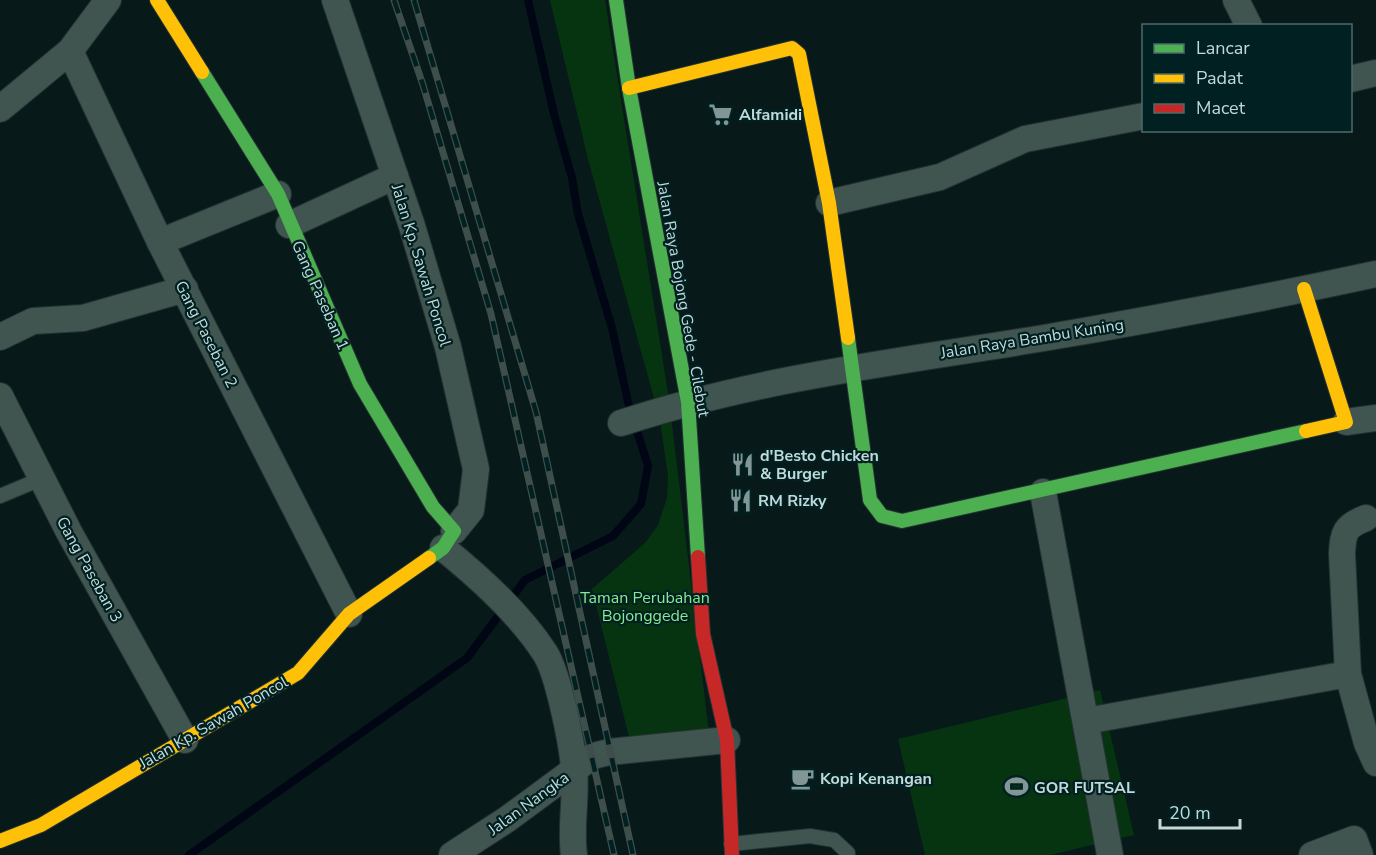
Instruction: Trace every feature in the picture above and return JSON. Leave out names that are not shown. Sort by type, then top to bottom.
[{"type":"street","name":"Gang Paseban 1","points":[[157,0],[278,194],[289,225],[360,384],[433,507],[448,540]]},
{"type":"street","name":"Jalan Kp. Sawah Poncol","points":[[0,841],[41,825],[298,673],[349,614],[448,540],[471,510],[476,469],[448,346],[395,176],[335,0]]},
{"type":"street","name":"Jalan Raya Bojong Gede - Cilebut","points":[[615,0],[629,88],[688,402],[704,634],[727,740],[731,849]]},
{"type":"street","points":[[1236,0],[1248,24]]},
{"type":"street","points":[[0,109],[70,51],[103,8]]},
{"type":"street","points":[[629,88],[792,48],[799,54],[829,203],[870,500],[882,516],[902,521],[1376,418]]},
{"type":"street","name":"Gang Paseban 2","points":[[70,51],[160,242],[349,614]]},
{"type":"street","points":[[1352,78],[1376,74]]},
{"type":"street","points":[[829,203],[940,177],[1025,139],[1142,116]]},
{"type":"street","points":[[289,225],[395,176]]},
{"type":"street","points":[[160,242],[278,194]]},
{"type":"street","name":"Jalan Raya Bambu Kuning","points":[[621,423],[688,402],[852,366],[1038,339],[1376,274]]},
{"type":"street","points":[[0,336],[33,321],[83,318],[185,289]]},
{"type":"street","points":[[1304,289],[1346,423]]},
{"type":"street","name":"Gang Paseban 3","points":[[0,396],[69,532],[185,740]]},
{"type":"street","points":[[1042,492],[1110,855]]},
{"type":"street","points":[[1366,518],[1351,524],[1343,536],[1348,674],[1367,743],[1376,763]]},
{"type":"street","points":[[448,540],[546,654],[563,704],[575,770],[571,832],[574,855]]},
{"type":"street","points":[[1086,721],[1348,674]]},
{"type":"street","name":"Jalan Nangka","points":[[452,855],[506,820],[593,756],[609,752],[727,740]]},
{"type":"street","points":[[1312,855],[1354,839],[1360,855]]},
{"type":"lane","points":[[0,496],[43,478]]},
{"type":"lane","points":[[731,849],[810,836],[834,840],[848,853]]},
{"type":"green space","name":"Taman Perubahan Bojonggede","points":[[550,0],[605,0],[669,399],[709,733],[629,737],[592,589],[645,543],[658,525],[667,498],[668,476],[660,420],[588,159]]},
{"type":"green space","name":"GOR FUTSAL","points":[[1100,690],[1134,835],[1050,855],[925,855],[898,739]]},
{"type":"waterway","points":[[189,855],[467,658],[525,580],[613,536],[641,504],[648,466],[628,402],[612,328],[578,214],[572,178],[554,114],[528,0]]},
{"type":"railway","points":[[394,0],[423,85],[491,314],[614,855]]},
{"type":"railway","points":[[414,0],[536,412],[633,855]]},
{"type":"traffic: fast","points":[[616,0],[629,88],[688,402],[698,557]]},
{"type":"traffic: fast","points":[[202,72],[278,194],[360,384],[433,507],[454,531],[443,548],[429,558]]},
{"type":"traffic: fast","points":[[848,338],[870,500],[882,516],[902,521],[1306,431]]},
{"type":"traffic: slow","points":[[157,0],[202,72]]},
{"type":"traffic: slow","points":[[629,88],[792,48],[799,54],[829,203],[848,338]]},
{"type":"traffic: slow","points":[[1304,289],[1346,422],[1306,431]]},
{"type":"traffic: slow","points":[[0,841],[41,825],[298,673],[349,614],[429,558]]},
{"type":"traffic: jam","points":[[698,557],[703,634],[727,740],[732,855]]},
{"type":"place","name":"Alfamidi","points":[[721,114]]},
{"type":"place","name":"d'Besto Chicken & Burger","points":[[742,464]]},
{"type":"place","name":"RM Rizky","points":[[740,500]]},
{"type":"place","name":"Kopi Kenangan","points":[[802,778]]},
{"type":"place","name":"GOR FUTSAL","points":[[1016,787]]}]
